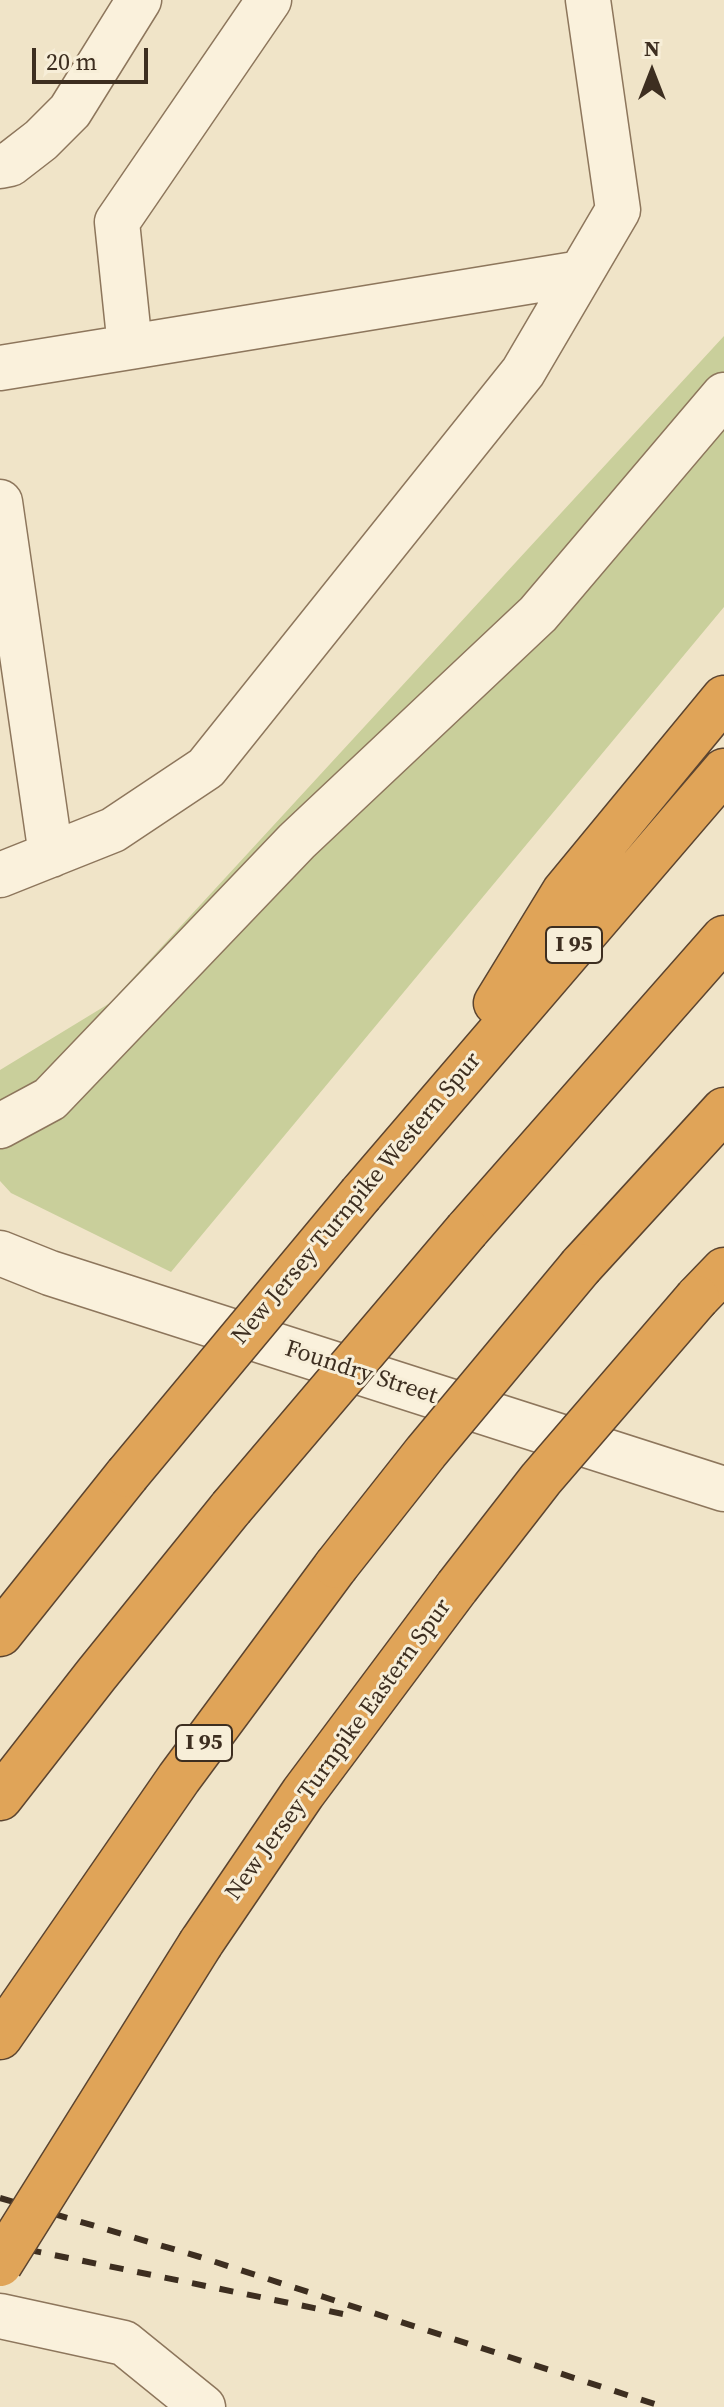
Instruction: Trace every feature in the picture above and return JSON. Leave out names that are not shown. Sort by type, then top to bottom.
[{"type":"highway","points":[[425,1119],[564,892],[724,698]]},
{"type":"highway","name":"New Jersey Turnpike Western Spur","points":[[0,1634],[127,1475],[361,1194],[724,771]]},
{"type":"highway","points":[[0,1798],[309,1414],[724,938]]},
{"type":"highway","name":"I 95","points":[[0,2037],[76,1923],[336,1566],[426,1452],[581,1266],[724,1110]]},
{"type":"highway","name":"New Jersey Turnpike Eastern Spur","points":[[0,2264],[201,1943],[303,1793],[541,1479],[711,1284]]},
{"type":"street","points":[[0,166],[10,164],[41,140],[70,111],[139,0]]},
{"type":"street","points":[[130,347],[117,222],[269,0]]},
{"type":"street","points":[[0,875],[113,830],[206,768],[523,372],[618,210],[588,0]]},
{"type":"street","points":[[0,368],[581,273]]},
{"type":"street","points":[[0,1126],[50,1099],[297,841],[538,614],[724,395]]},
{"type":"street","points":[[0,502],[51,855]]},
{"type":"street","name":"Foundry Street","points":[[10,1271],[724,1489]]},
{"type":"street","points":[[0,2316],[124,2343],[203,2407]]},
{"type":"green space","points":[[724,336],[724,607],[171,1272],[11,1193],[0,1181],[0,1070],[110,1003]]},
{"type":"railway","points":[[0,2198],[200,2257],[664,2407]]},
{"type":"railway","points":[[0,2244],[353,2316]]}]
